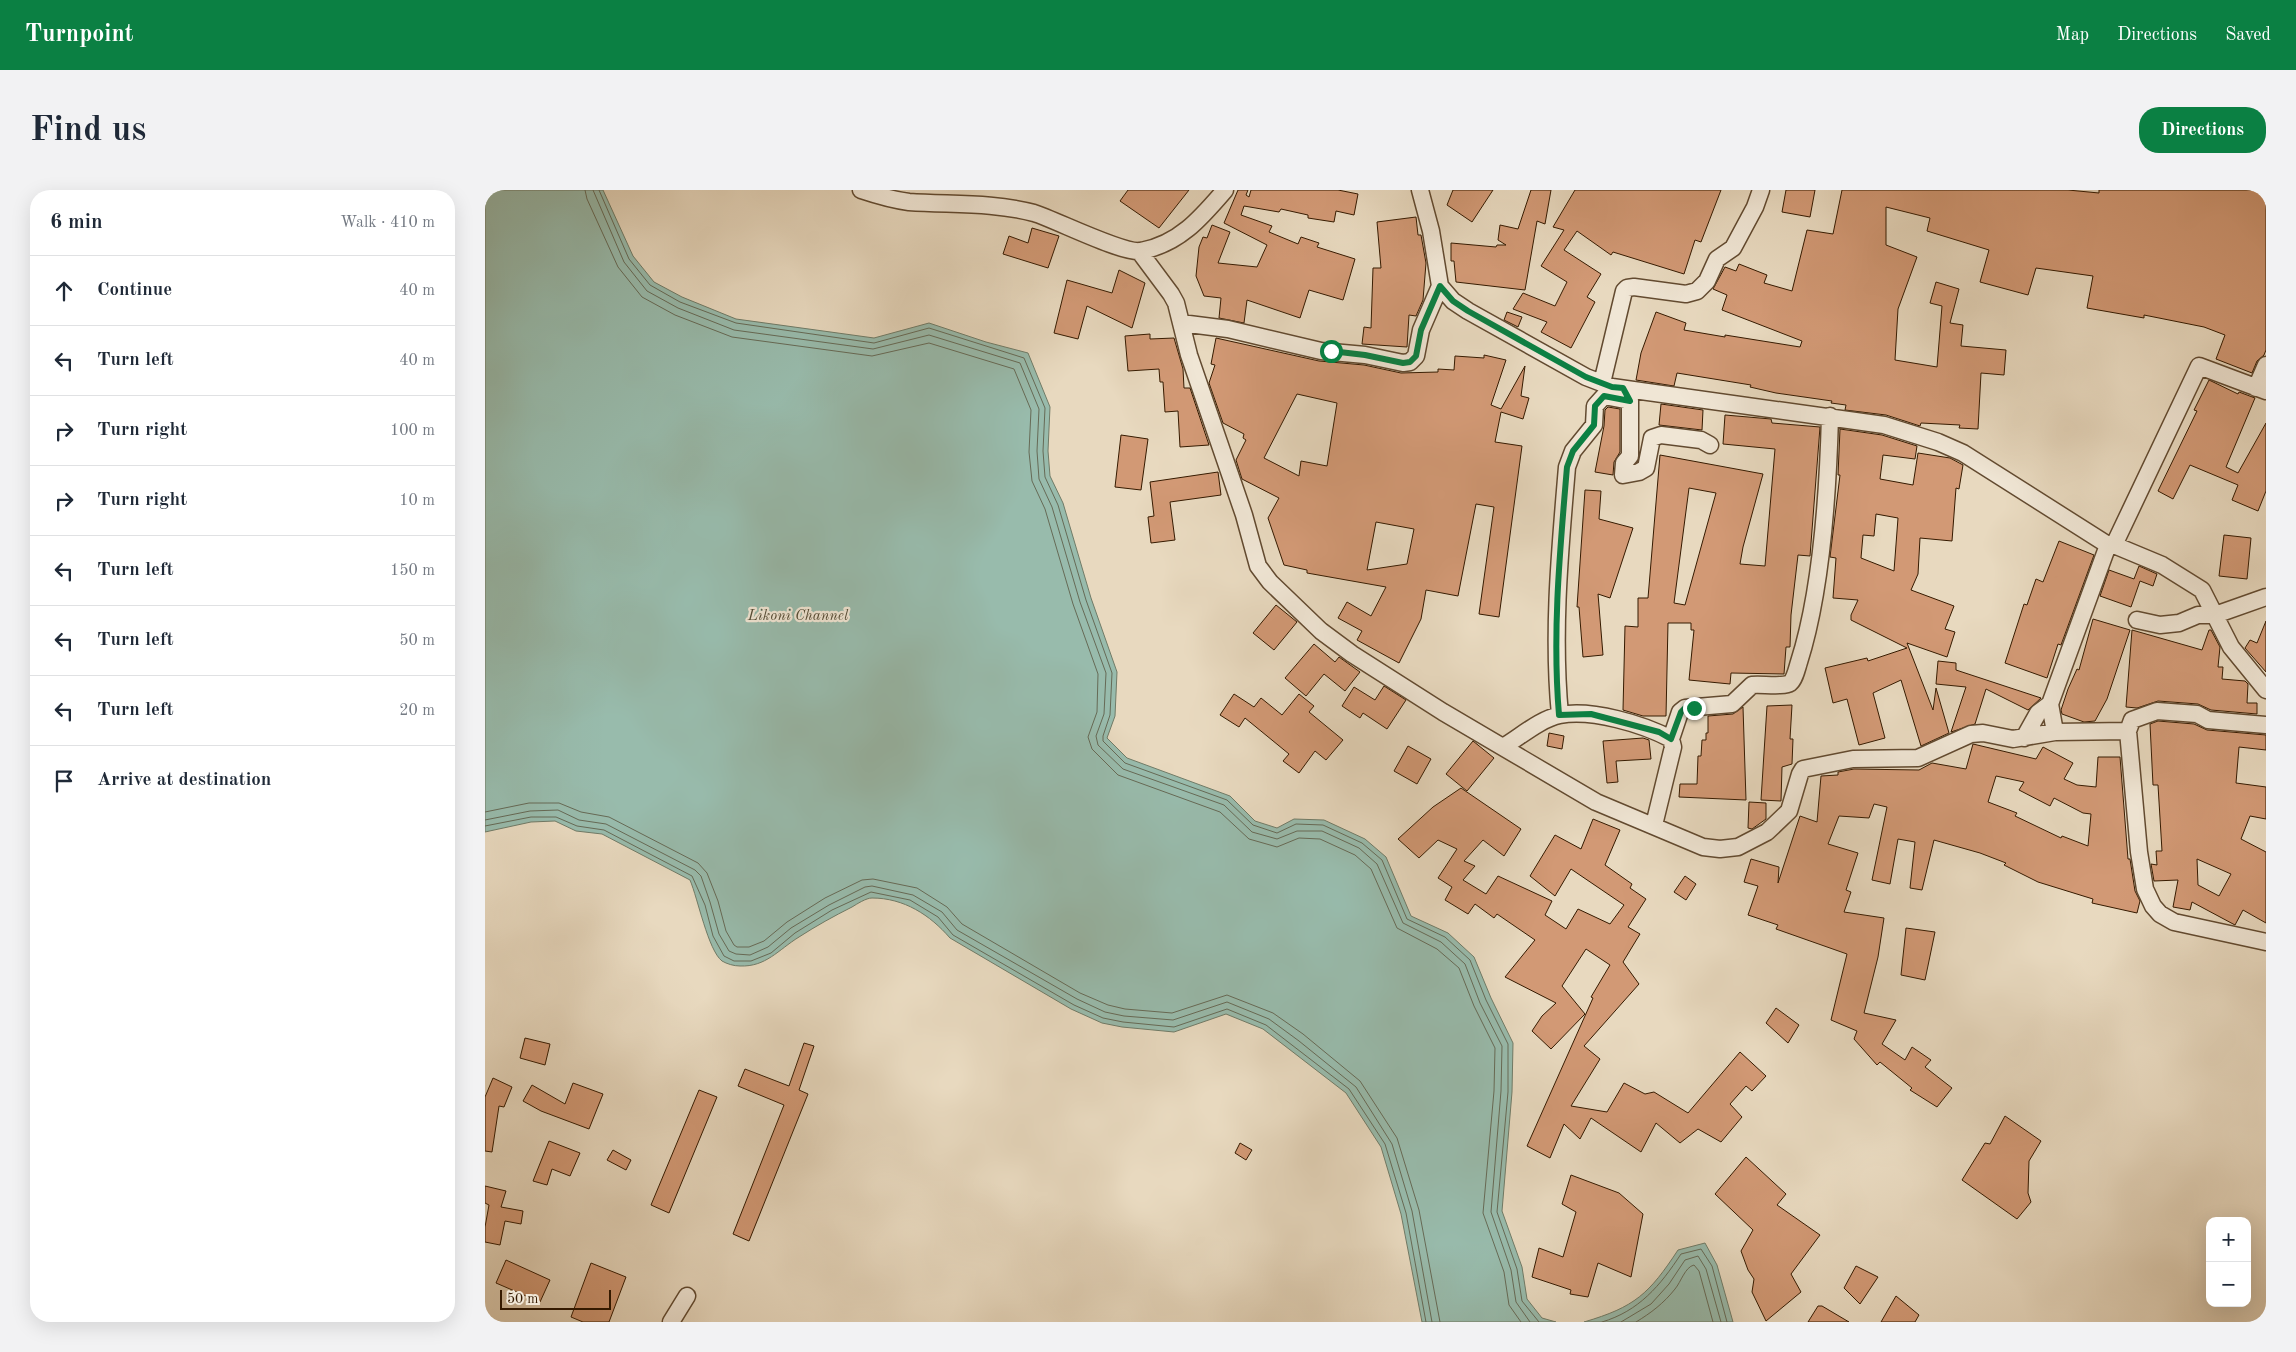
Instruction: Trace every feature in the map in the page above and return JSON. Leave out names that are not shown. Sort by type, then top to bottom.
[{"type":"street","points":[[861,190],[1009,207],[1036,214],[1109,243],[1139,251],[1161,245],[1185,233],[1225,190]]},
{"type":"street","points":[[1420,190],[1431,231],[1440,286],[1453,301],[1586,377],[1627,394]]},
{"type":"street","points":[[1602,383],[1624,291],[1627,288],[1633,287],[1686,294],[1697,292],[1707,281],[1717,260],[1733,248],[1755,207],[1761,190]]},
{"type":"street","points":[[1139,251],[1176,303],[1189,355],[1244,514],[1255,558],[1263,574],[1321,631],[1352,654],[1443,712],[1596,802],[1655,825],[1703,847],[1738,847],[1761,836],[1785,816],[1791,805],[1799,774],[1803,769],[1853,759],[1918,758],[1971,734],[1983,733],[2013,739],[2055,732],[2128,731]]},
{"type":"street","points":[[1181,323],[1228,329],[1321,351],[1365,355],[1403,363],[1410,362],[1416,356],[1421,330],[1440,286]]},
{"type":"street","points":[[2055,732],[2050,704],[2111,545],[2199,366],[2261,390],[2266,365]]},
{"type":"street","points":[[1627,394],[1630,456],[1624,463],[1623,475],[1643,471],[1652,438],[1655,436],[1661,434],[1701,440],[1710,445]]},
{"type":"street","points":[[1559,715],[1555,634],[1556,591],[1567,467],[1573,451],[1594,425],[1595,406],[1604,396],[1627,394],[1830,416],[1883,425],[1950,446],[2111,545],[2162,565],[2195,583],[2207,597],[2236,654],[2266,690]]},
{"type":"street","points":[[1655,825],[1673,747],[1671,739],[1681,712],[1685,708],[1726,706],[1738,700],[1752,685],[1787,684],[1793,680],[1806,638],[1818,568],[1829,465],[1830,416]]},
{"type":"street","points":[[2137,620],[2160,625],[2179,623],[2198,615],[2215,616],[2266,597]]},
{"type":"street","points":[[2024,738],[2038,713],[2050,704]]},
{"type":"street","points":[[2266,725],[2208,720],[2197,714],[2157,711],[2132,720],[2128,731],[2139,852],[2145,889],[2153,906],[2160,914],[2174,922],[2266,942]]},
{"type":"street","points":[[1503,747],[1545,721],[1559,715],[1591,714],[1659,732],[1671,739]]},
{"type":"street","points":[[674,1320],[687,1296]]},
{"type":"water","name":"Likoni Channel","points":[[485,190],[603,190],[633,256],[654,282],[682,297],[736,319],[874,338],[929,323],[986,342],[1028,353],[1050,407],[1048,451],[1050,476],[1063,503],[1091,598],[1117,672],[1115,716],[1107,738],[1127,758],[1230,796],[1255,821],[1277,828],[1294,819],[1324,820],[1365,839],[1386,857],[1411,916],[1448,933],[1474,957],[1513,1043],[1512,1092],[1502,1211],[1522,1267],[1527,1299],[1542,1318],[1556,1322],[1422,1322],[1401,1214],[1381,1147],[1346,1093],[1263,1029],[1226,1014],[1174,1032],[1102,1023],[1071,1009],[950,938],[934,922],[915,909],[884,899],[870,898],[862,901],[812,929],[765,961],[749,966],[731,965],[722,961],[712,946],[690,880],[602,834],[576,831],[555,821],[531,822],[485,832]]},
{"type":"water","points":[[1705,1243],[1717,1265],[1733,1322],[1584,1322],[1616,1311],[1629,1304],[1649,1288],[1678,1250]]},
{"type":"building","points":[[1128,190],[1189,190],[1159,228],[1120,201]]},
{"type":"building","points":[[1238,190],[1248,190],[1246,195],[1249,197],[1251,190],[1338,190],[1358,194],[1354,215],[1336,211],[1334,222],[1308,218],[1308,215],[1281,209],[1279,212],[1244,206],[1241,215],[1272,226],[1269,232],[1298,244],[1301,237],[1319,243],[1317,247],[1355,259],[1343,300],[1309,290],[1300,318],[1247,300],[1244,323],[1219,318],[1221,298],[1204,296],[1196,276],[1199,247],[1203,237],[1207,238],[1212,225],[1230,232],[1218,263],[1257,267],[1267,245],[1224,223]]},
{"type":"building","points":[[1453,190],[1493,190],[1472,222],[1447,205]]},
{"type":"building","points":[[1531,190],[1551,190],[1545,224],[1537,221],[1525,290],[1456,282],[1454,261],[1451,261],[1451,243],[1496,247],[1497,245],[1506,245],[1498,240],[1500,225],[1518,229]]},
{"type":"building","points":[[1575,190],[1721,190],[1701,242],[1695,240],[1684,274],[1613,252],[1611,255],[1577,231],[1564,250],[1601,274],[1587,297],[1595,302],[1571,348],[1541,332],[1547,322],[1513,309],[1523,293],[1555,306],[1567,282],[1541,266],[1564,230],[1553,227]]},
{"type":"building","points":[[1786,190],[1815,190],[1810,217],[1782,212]]},
{"type":"building","points":[[1842,190],[2068,190],[2099,193],[2099,190],[2266,190],[2266,350],[2264,355],[2257,361],[2252,373],[2216,359],[2225,335],[2204,327],[2144,315],[2144,318],[2087,308],[2093,276],[2036,268],[2028,295],[1980,282],[1989,250],[1927,231],[1930,218],[1886,207],[1886,245],[1917,257],[1898,309],[1895,360],[1937,367],[1942,306],[1930,303],[1936,282],[1959,289],[1950,323],[1963,325],[1961,346],[2006,350],[2004,375],[1981,373],[1978,429],[1959,428],[1960,425],[1921,423],[1920,426],[1886,415],[1845,410],[1846,405],[1831,403],[1832,401],[1776,393],[1750,387],[1751,385],[1677,373],[1674,386],[1636,380],[1641,353],[1656,312],[1686,323],[1684,330],[1800,347],[1802,341],[1722,310],[1727,295],[1713,289],[1725,267],[1736,271],[1739,264],[1767,275],[1764,283],[1792,291],[1807,230],[1833,234]]},
{"type":"building","points":[[1416,217],[1418,235],[1421,235],[1426,263],[1423,300],[1416,316],[1409,315],[1407,347],[1362,344],[1364,327],[1371,328],[1373,268],[1381,268],[1377,222]]},
{"type":"building","points":[[1032,228],[1059,236],[1048,268],[1003,254],[1009,236],[1028,243]]},
{"type":"building","points":[[1119,270],[1145,283],[1132,328],[1087,306],[1078,339],[1054,333],[1067,280],[1112,293]]},
{"type":"building","points":[[1507,312],[1522,317],[1518,327],[1504,320]]},
{"type":"building","points":[[1150,334],[1150,339],[1174,338],[1183,369],[1184,388],[1190,388],[1209,445],[1180,447],[1178,411],[1165,412],[1163,382],[1160,382],[1159,369],[1128,371],[1125,336]]},
{"type":"building","points":[[1216,338],[1319,361],[1364,365],[1401,373],[1438,372],[1438,369],[1454,370],[1455,356],[1484,358],[1484,355],[1506,360],[1491,405],[1501,409],[1525,366],[1521,396],[1529,398],[1523,419],[1501,412],[1495,442],[1522,446],[1499,617],[1479,614],[1494,507],[1476,504],[1458,596],[1426,590],[1421,619],[1399,663],[1357,640],[1362,631],[1338,618],[1347,602],[1371,616],[1386,587],[1307,573],[1307,570],[1284,565],[1268,518],[1279,498],[1242,479],[1236,460],[1246,440],[1243,438],[1244,434],[1223,423],[1209,383],[1215,365],[1211,364]],"holes":[[[1297,394],[1337,403],[1327,466],[1301,461],[1299,476],[1264,458]],[[1376,522],[1414,529],[1407,564],[1367,570]]]},
{"type":"building","points":[[2209,380],[2238,394],[2239,392],[2255,398],[2226,467],[2238,473],[2266,423],[2266,491],[2258,511],[2232,500],[2238,485],[2190,465],[2173,499],[2158,491],[2197,411],[2194,410]]},
{"type":"building","points":[[1661,404],[1703,410],[1702,430],[1659,425]]},
{"type":"building","points":[[1608,407],[1620,409],[1620,452],[1614,462],[1613,475],[1595,472],[1604,426],[1605,410]]},
{"type":"building","points":[[1725,415],[1771,419],[1772,423],[1820,427],[1810,556],[1798,555],[1791,615],[1790,647],[1786,647],[1784,674],[1731,673],[1730,684],[1689,680],[1694,630],[1691,630],[1691,623],[1668,623],[1666,716],[1643,716],[1623,710],[1625,626],[1638,627],[1638,598],[1648,598],[1660,455],[1763,474],[1740,564],[1765,566],[1775,449],[1723,444]],"holes":[[[1689,488],[1716,493],[1685,605],[1674,603]]]},
{"type":"building","points":[[1840,429],[1882,435],[1917,446],[1915,459],[1883,455],[1880,479],[1913,485],[1918,453],[1950,458],[1963,465],[1959,489],[1956,488],[1952,541],[1920,538],[1918,574],[1911,590],[1954,606],[1945,629],[1955,632],[1947,657],[1907,643],[1933,710],[1936,688],[1949,733],[1921,746],[1901,680],[1873,693],[1885,738],[1859,745],[1847,699],[1833,703],[1825,668],[1867,658],[1868,661],[1907,648],[1851,620],[1851,615],[1858,600],[1833,598],[1836,558],[1830,557],[1840,475],[1838,475]],"holes":[[[1876,514],[1898,518],[1894,571],[1861,558],[1863,535],[1874,536]]]},
{"type":"building","points":[[1121,435],[1148,439],[1141,490],[1115,487]]},
{"type":"building","points":[[1218,472],[1221,495],[1170,502],[1175,540],[1151,543],[1148,517],[1154,516],[1150,482]]},
{"type":"building","points":[[1585,490],[1601,491],[1599,519],[1633,528],[1610,598],[1598,594],[1603,655],[1583,657],[1579,607],[1577,607]]},
{"type":"building","points":[[2224,535],[2251,538],[2247,579],[2219,576]]},
{"type":"building","points":[[2059,541],[2094,555],[2061,645],[2058,644],[2047,678],[2005,663],[2024,604],[2027,605],[2036,579],[2043,582]]},
{"type":"building","points":[[2139,566],[2157,574],[2153,586],[2140,581],[2131,607],[2100,596],[2109,570],[2134,579]]},
{"type":"building","points":[[1276,605],[1297,622],[1274,650],[1253,633]]},
{"type":"building","points":[[2093,619],[2130,630],[2107,699],[2095,721],[2084,722],[2062,714],[2061,710],[2077,669],[2079,670]]},
{"type":"building","points":[[2266,621],[2266,672],[2245,648],[2250,640],[2257,643]]},
{"type":"building","points":[[2132,630],[2202,650],[2209,630],[2211,630],[2220,647],[2218,667],[2223,667],[2222,679],[2245,681],[2248,684],[2247,703],[2257,703],[2257,714],[2211,710],[2198,704],[2158,701],[2137,708],[2126,707]]},
{"type":"building","points":[[1314,644],[1335,662],[1339,657],[1360,672],[1345,691],[1324,674],[1306,696],[1285,678]]},
{"type":"building","points":[[1938,661],[1956,663],[1956,670],[2041,698],[2028,710],[1986,689],[1975,724],[1951,732],[1966,687],[1936,684]]},
{"type":"building","points":[[1384,686],[1406,700],[1387,729],[1363,713],[1360,718],[1342,706],[1354,687],[1375,700]]},
{"type":"building","points":[[1234,694],[1254,707],[1261,698],[1282,715],[1299,694],[1314,706],[1309,712],[1343,740],[1326,760],[1315,751],[1299,773],[1283,761],[1289,754],[1245,718],[1239,727],[1220,715]]},
{"type":"building","points":[[1792,705],[1790,739],[1793,739],[1792,764],[1782,767],[1781,801],[1761,800],[1767,706]]},
{"type":"building","points":[[1743,707],[1746,800],[1679,797],[1680,784],[1697,784],[1698,756],[1701,756],[1702,740],[1706,740],[1706,733],[1708,733],[1708,716],[1733,714]]},
{"type":"building","points":[[2158,721],[2194,724],[2207,730],[2266,735],[2266,750],[2239,747],[2236,783],[2266,787],[2266,819],[2250,816],[2241,839],[2266,852],[2266,923],[2243,910],[2235,925],[2192,902],[2190,910],[2173,907],[2178,880],[2154,881],[2151,864],[2157,865],[2156,851],[2162,851],[2158,785],[2153,785],[2150,724]],"holes":[[[2197,859],[2231,874],[2219,896],[2198,885]]]},
{"type":"building","points":[[1549,733],[1564,736],[1562,749],[1547,746]]},
{"type":"building","points":[[1643,738],[1649,740],[1651,759],[1616,761],[1618,782],[1607,783],[1603,741]]},
{"type":"building","points":[[1473,741],[1494,758],[1467,791],[1446,774]]},
{"type":"building","points":[[1973,744],[2036,759],[2043,747],[2073,763],[2064,779],[2077,785],[2096,787],[2098,757],[2120,757],[2128,859],[2130,859],[2135,891],[2140,901],[2137,913],[2092,903],[2093,899],[2038,882],[2004,865],[2006,863],[1980,853],[1934,840],[1922,890],[1910,888],[1915,842],[1898,839],[1890,884],[1872,880],[1887,807],[1874,804],[1869,818],[1839,816],[1828,844],[1858,853],[1846,890],[1851,892],[1844,912],[1884,918],[1878,957],[1864,1013],[1896,1020],[1882,1044],[1905,1060],[1912,1047],[1931,1060],[1925,1067],[1952,1088],[1937,1107],[1910,1090],[1912,1088],[1880,1062],[1877,1065],[1854,1039],[1857,1031],[1831,1020],[1847,954],[1776,929],[1778,925],[1748,915],[1758,886],[1744,882],[1751,859],[1779,867],[1778,883],[1800,816],[1817,822],[1821,776],[1838,775],[1838,772],[1854,769],[1919,770],[1932,763],[1966,769]],"holes":[[[1996,776],[2024,782],[2019,790],[2050,806],[2054,798],[2083,813],[2091,814],[2088,846],[2062,836],[2061,838],[2015,816],[2017,813],[1988,802]]]},
{"type":"building","points":[[1408,746],[1431,759],[1417,784],[1394,771]]},
{"type":"building","points":[[1461,788],[1521,829],[1504,856],[1483,840],[1464,861],[1475,866],[1463,880],[1486,894],[1498,876],[1552,901],[1545,915],[1566,929],[1578,909],[1610,924],[1624,905],[1571,869],[1555,896],[1530,876],[1555,835],[1581,849],[1593,819],[1620,830],[1605,865],[1632,884],[1630,888],[1646,899],[1628,927],[1640,934],[1623,962],[1639,984],[1584,1046],[1600,1059],[1571,1106],[1607,1112],[1624,1083],[1645,1094],[1654,1092],[1688,1113],[1740,1052],[1766,1076],[1752,1091],[1746,1086],[1730,1104],[1742,1117],[1721,1142],[1698,1129],[1680,1143],[1656,1123],[1641,1152],[1591,1118],[1580,1139],[1564,1124],[1550,1158],[1527,1146],[1593,998],[1591,997],[1610,965],[1586,949],[1562,986],[1585,1014],[1551,1049],[1532,1031],[1542,1016],[1556,1003],[1505,977],[1535,940],[1497,914],[1494,918],[1475,904],[1468,914],[1445,900],[1452,887],[1438,878],[1457,849],[1438,840],[1419,858],[1398,839],[1433,807]]},
{"type":"building","points":[[1749,802],[1766,803],[1766,819],[1752,829],[1748,828]]},
{"type":"building","points":[[1685,876],[1696,884],[1686,900],[1674,892]]},
{"type":"building","points":[[1906,928],[1935,932],[1925,980],[1901,975]]},
{"type":"building","points":[[1776,1008],[1799,1025],[1788,1043],[1766,1023]]},
{"type":"building","points":[[525,1038],[550,1044],[545,1065],[520,1058]]},
{"type":"building","points":[[804,1043],[814,1046],[799,1090],[808,1094],[749,1241],[733,1234],[784,1105],[738,1086],[745,1069],[789,1086]]},
{"type":"building","points":[[493,1078],[512,1087],[504,1107],[499,1106],[492,1152],[485,1151],[485,1097]]},
{"type":"building","points":[[573,1083],[603,1094],[589,1129],[541,1111],[523,1101],[532,1085],[565,1104]]},
{"type":"building","points":[[699,1090],[717,1097],[669,1213],[651,1205]]},
{"type":"building","points":[[2005,1116],[2041,1141],[2029,1161],[2028,1193],[2031,1202],[2017,1219],[1962,1180],[1985,1143],[1990,1144]]},
{"type":"building","points":[[549,1141],[580,1153],[570,1176],[552,1169],[547,1185],[533,1181]]},
{"type":"building","points":[[1240,1143],[1252,1150],[1246,1160],[1235,1153]]},
{"type":"building","points":[[613,1150],[631,1160],[626,1170],[607,1160]]},
{"type":"building","points":[[1746,1157],[1786,1194],[1777,1205],[1820,1235],[1791,1274],[1801,1292],[1766,1321],[1752,1292],[1754,1279],[1748,1270],[1741,1251],[1753,1230],[1715,1194]]},
{"type":"building","points":[[1571,1175],[1619,1193],[1643,1214],[1631,1277],[1598,1263],[1588,1297],[1570,1294],[1571,1290],[1532,1277],[1539,1248],[1563,1257],[1576,1212],[1562,1204]]},
{"type":"building","points":[[485,1186],[506,1191],[501,1207],[523,1211],[521,1224],[505,1221],[500,1245],[485,1242],[485,1227],[489,1205],[485,1203]]},
{"type":"building","points":[[506,1260],[550,1280],[540,1302],[496,1283]]},
{"type":"building","points":[[591,1263],[626,1277],[609,1322],[583,1322],[571,1317]]},
{"type":"building","points":[[1856,1266],[1878,1277],[1860,1304],[1844,1288]]},
{"type":"building","points":[[1896,1296],[1919,1315],[1915,1322],[1881,1322]]},
{"type":"building","points":[[1818,1306],[1822,1306],[1849,1322],[1808,1322]]},
{"type":"route","points":[[1331,351],[1365,355],[1403,363],[1410,362],[1416,356],[1421,330],[1440,286],[1453,301],[1468,311],[1586,377],[1612,387],[1623,388],[1630,401],[1604,396],[1595,406],[1594,425],[1573,451],[1567,467],[1556,591],[1555,634],[1559,715],[1591,714],[1659,732],[1671,739],[1681,712],[1685,708],[1694,708]]}]
